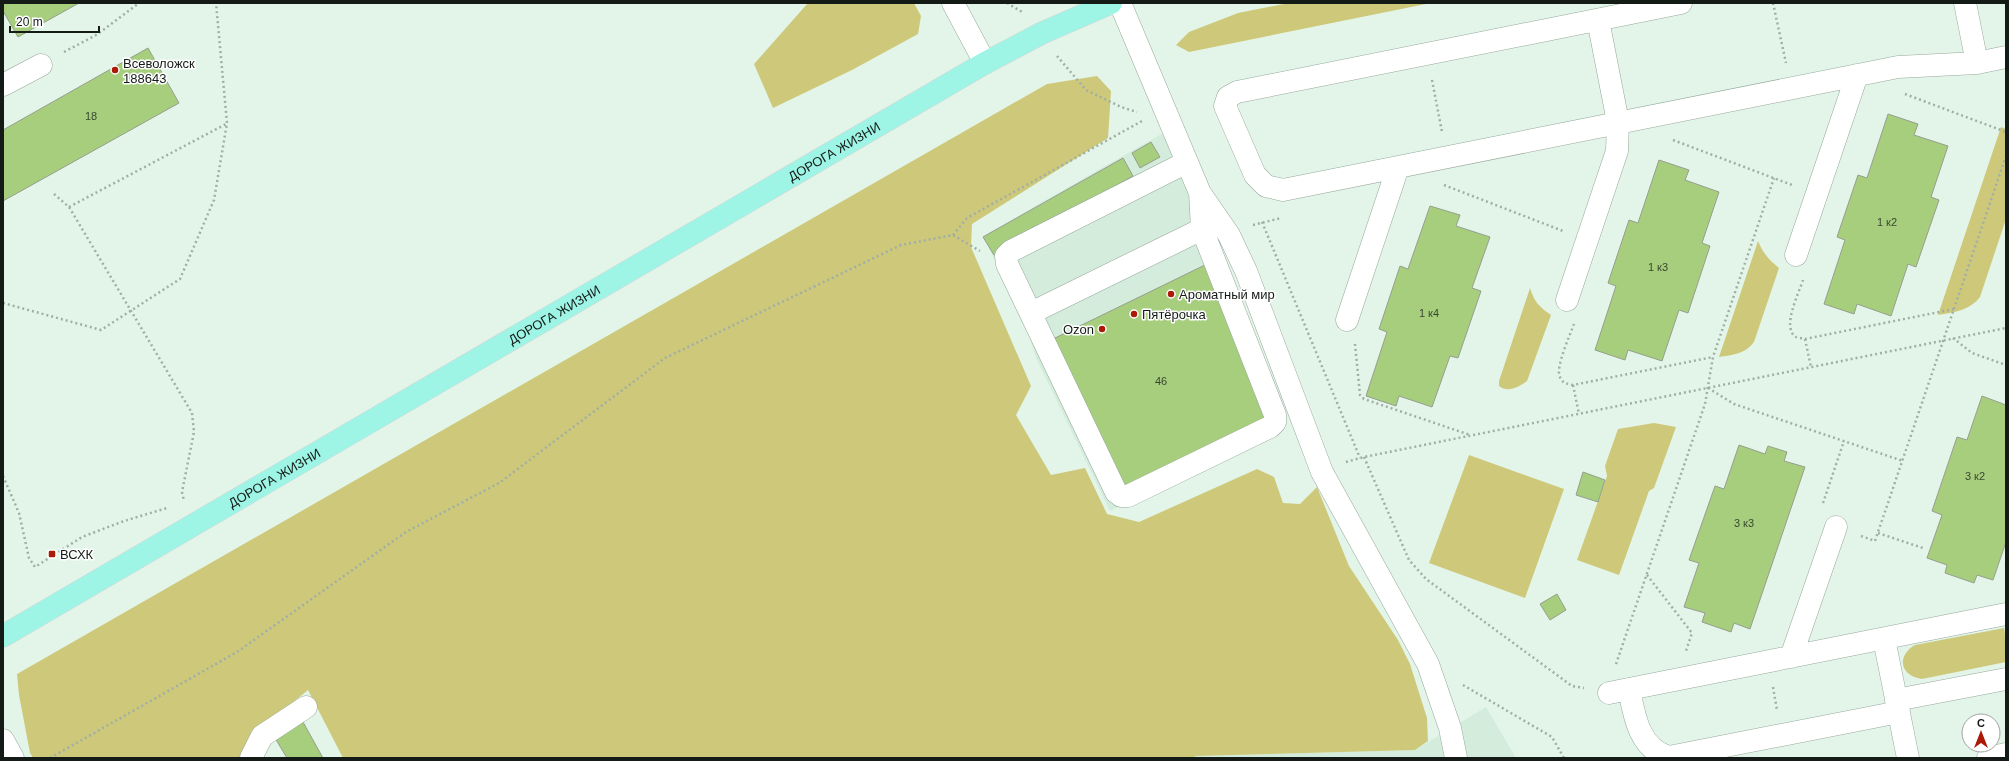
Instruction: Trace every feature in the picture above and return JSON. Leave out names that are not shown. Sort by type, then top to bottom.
[{"type":"main road","name":"ДОРОГА ЖИЗНИ","points":[[3,636],[985,63],[1042,33],[1111,3]]},
{"type":"street","points":[[953,3],[985,63]]},
{"type":"street","points":[[1120,3],[1161,119],[1187,162],[1200,193],[1229,235],[1246,271],[1322,472],[1428,664],[1450,728],[1456,758]]},
{"type":"street","points":[[1681,3],[1237,92],[1228,97],[1225,106],[1255,174],[1266,186],[1283,190],[1898,67],[1977,63],[2006,57]]},
{"type":"street","points":[[1965,3],[1977,63]]},
{"type":"street","points":[[1571,310],[1587,240],[1617,151],[1618,122],[1598,20]]},
{"type":"street","points":[[3,85],[41,65]]},
{"type":"street","points":[[1801,264],[1817,194],[1857,75]]},
{"type":"street","points":[[1187,162],[1011,252],[1006,256],[1007,264],[1044,343],[1116,492],[1121,496],[1128,496],[1135,493],[1270,426],[1274,422],[1274,415],[1202,229],[1200,193]]},
{"type":"street","points":[[1347,320],[1398,167]]},
{"type":"street","points":[[1031,313],[1202,229]]},
{"type":"street","points":[[1791,657],[1836,527]]},
{"type":"street","points":[[2006,614],[1619,691],[1651,749],[1668,757],[1898,706],[2006,679]]},
{"type":"street","points":[[1884,639],[1908,758]]},
{"type":"street","points":[[251,758],[262,736],[306,707]]},
{"type":"street","points":[[3,740],[13,758]]},
{"type":"street","points":[[1988,758],[2006,754]]},
{"type":"path","points":[[41,65],[98,34],[139,3]]},
{"type":"path","points":[[3,303],[102,330],[180,279],[214,200],[227,123],[216,3]]},
{"type":"path","points":[[1007,3],[1029,16]]},
{"type":"path","points":[[1774,3],[1782,44]]},
{"type":"path","points":[[1053,52],[1086,90],[1121,108],[1161,119]]},
{"type":"path","points":[[1898,67],[1904,94],[2006,132]]},
{"type":"path","points":[[1434,90],[1438,112]]},
{"type":"path","points":[[1666,113],[1671,140],[1817,194]]},
{"type":"path","points":[[953,235],[967,218],[1161,119]]},
{"type":"path","points":[[69,207],[227,123]]},
{"type":"path","points":[[1871,539],[1876,541],[2006,156]]},
{"type":"path","points":[[1439,159],[1444,185],[1587,240]]},
{"type":"path","points":[[1364,457],[1410,560],[1426,579],[1572,686],[1619,691],[1614,671],[1704,404],[1713,357],[1774,178]]},
{"type":"path","points":[[54,194],[69,207],[192,413],[194,432],[182,492],[184,504]]},
{"type":"path","points":[[1262,222],[1360,458]]},
{"type":"path","points":[[50,758],[237,652],[406,532],[499,483],[665,358],[900,245],[953,235],[996,258],[1006,256]]},
{"type":"path","points":[[1801,264],[1789,321],[1790,330],[1796,337],[1805,339],[1955,309]]},
{"type":"path","points":[[1571,310],[1558,369],[1560,377],[1565,384],[1573,385],[1713,357]]},
{"type":"path","points":[[1355,459],[2006,328]]},
{"type":"path","points":[[1953,338],[1972,353],[2006,365]]},
{"type":"path","points":[[1805,339],[1811,367]]},
{"type":"path","points":[[1355,341],[1360,396],[1364,399],[1471,435]]},
{"type":"path","points":[[1573,385],[1579,414]]},
{"type":"path","points":[[1708,388],[1734,404],[1903,461]]},
{"type":"path","points":[[1822,506],[1844,441]]},
{"type":"path","points":[[3,476],[19,513],[29,558],[35,567],[82,538],[124,521],[171,507]]},
{"type":"path","points":[[1878,533],[1923,548]]},
{"type":"path","points":[[1646,574],[1692,633],[1677,680]]},
{"type":"path","points":[[1463,684],[1552,737],[1564,758]]},
{"type":"shaded area","points":[[808,3],[914,3],[921,16],[918,34],[852,70],[773,108],[754,64]]},
{"type":"shaded area","points":[[1289,3],[1431,3],[1189,52],[1176,45],[1189,32],[1238,13]]},
{"type":"shaded area","points":[[1097,76],[1111,91],[1108,138],[972,224],[971,247],[1031,386],[1016,415],[1051,475],[1085,468],[1107,514],[1139,522],[1257,469],[1274,477],[1283,503],[1300,504],[1317,487],[1349,566],[1398,640],[1410,664],[1427,718],[1428,741],[1415,750],[1196,756],[1193,758],[343,758],[308,690],[251,737],[240,758],[33,758],[30,753],[19,695],[17,674],[1047,84]]},
{"type":"shaded area","points":[[2001,127],[2006,129],[2006,219],[1980,297],[1976,302],[1966,308],[1955,312],[1938,315]]},
{"type":"shaded area","points":[[1163,133],[1222,257],[1287,425],[1110,511],[1036,358],[1025,322],[983,236]]},
{"type":"shaded area","points":[[1758,241],[1767,256],[1779,268],[1754,342],[1747,349],[1734,355],[1719,357]]},
{"type":"shaded area","points":[[1530,288],[1533,297],[1543,309],[1551,315],[1527,381],[1510,389],[1502,388],[1499,386],[1499,381]]},
{"type":"shaded area","points":[[1654,423],[1676,427],[1654,488],[1649,491],[1619,575],[1577,560],[1607,476],[1605,466],[1618,429]]},
{"type":"shaded area","points":[[1469,455],[1564,489],[1525,598],[1429,563]]},
{"type":"shaded area","points":[[2004,628],[2006,640],[2006,662],[1922,679],[1909,674],[1903,665],[1905,655],[1909,649],[1915,645]]},
{"type":"shaded area","points":[[1486,707],[1516,758],[1193,758],[1196,756],[1415,750]]},
{"type":"building","points":[[3,3],[79,3],[18,37],[3,11]]},
{"type":"building","points":[[148,48],[179,103],[3,201],[3,130]]},
{"type":"building","points":[[1888,114],[1918,124],[1914,135],[1948,146],[1931,197],[1939,200],[1916,267],[1908,264],[1891,316],[1857,304],[1854,314],[1824,304],[1845,240],[1837,237],[1858,175],[1867,178]]},
{"type":"building","points":[[1151,142],[1160,157],[1140,168],[1132,153]]},
{"type":"building","points":[[1123,158],[1133,176],[994,255],[983,237]]},
{"type":"building","points":[[1659,160],[1689,170],[1685,180],[1719,192],[1702,243],[1710,246],[1688,313],[1679,310],[1662,361],[1628,350],[1625,360],[1595,350],[1616,286],[1608,283],[1629,220],[1638,223]]},
{"type":"building","points":[[1430,206],[1460,215],[1456,226],[1490,237],[1472,288],[1481,291],[1458,358],[1450,356],[1432,407],[1399,396],[1396,406],[1366,396],[1387,332],[1379,329],[1400,266],[1408,269]]},
{"type":"building","points":[[1207,264],[1268,421],[1125,491],[1051,340]]},
{"type":"building","points":[[1982,396],[2006,405],[2006,542],[1993,580],[1977,575],[1974,583],[1945,573],[1947,565],[1927,558],[1942,515],[1932,511],[1957,437],[1967,440]]},
{"type":"building","points":[[1739,445],[1765,454],[1768,446],[1787,452],[1784,461],[1805,467],[1750,629],[1734,623],[1731,632],[1702,622],[1705,613],[1684,607],[1699,563],[1689,560],[1715,486],[1724,489]]},
{"type":"building","points":[[1583,472],[1605,480],[1598,502],[1576,495]]},
{"type":"building","points":[[1557,594],[1566,610],[1550,620],[1540,604]]},
{"type":"building","points":[[303,722],[323,758],[287,758],[275,738]]},
{"type":"place","name":"Всеволожск 188643","points":[[115,70]]},
{"type":"place","name":"Ароматный мир","points":[[1171,294]]},
{"type":"place","name":"Пятёрочка","points":[[1134,314]]},
{"type":"place","name":"Ozon","points":[[1102,329]]},
{"type":"place","name":"ВСХК","points":[[52,554]]}]
